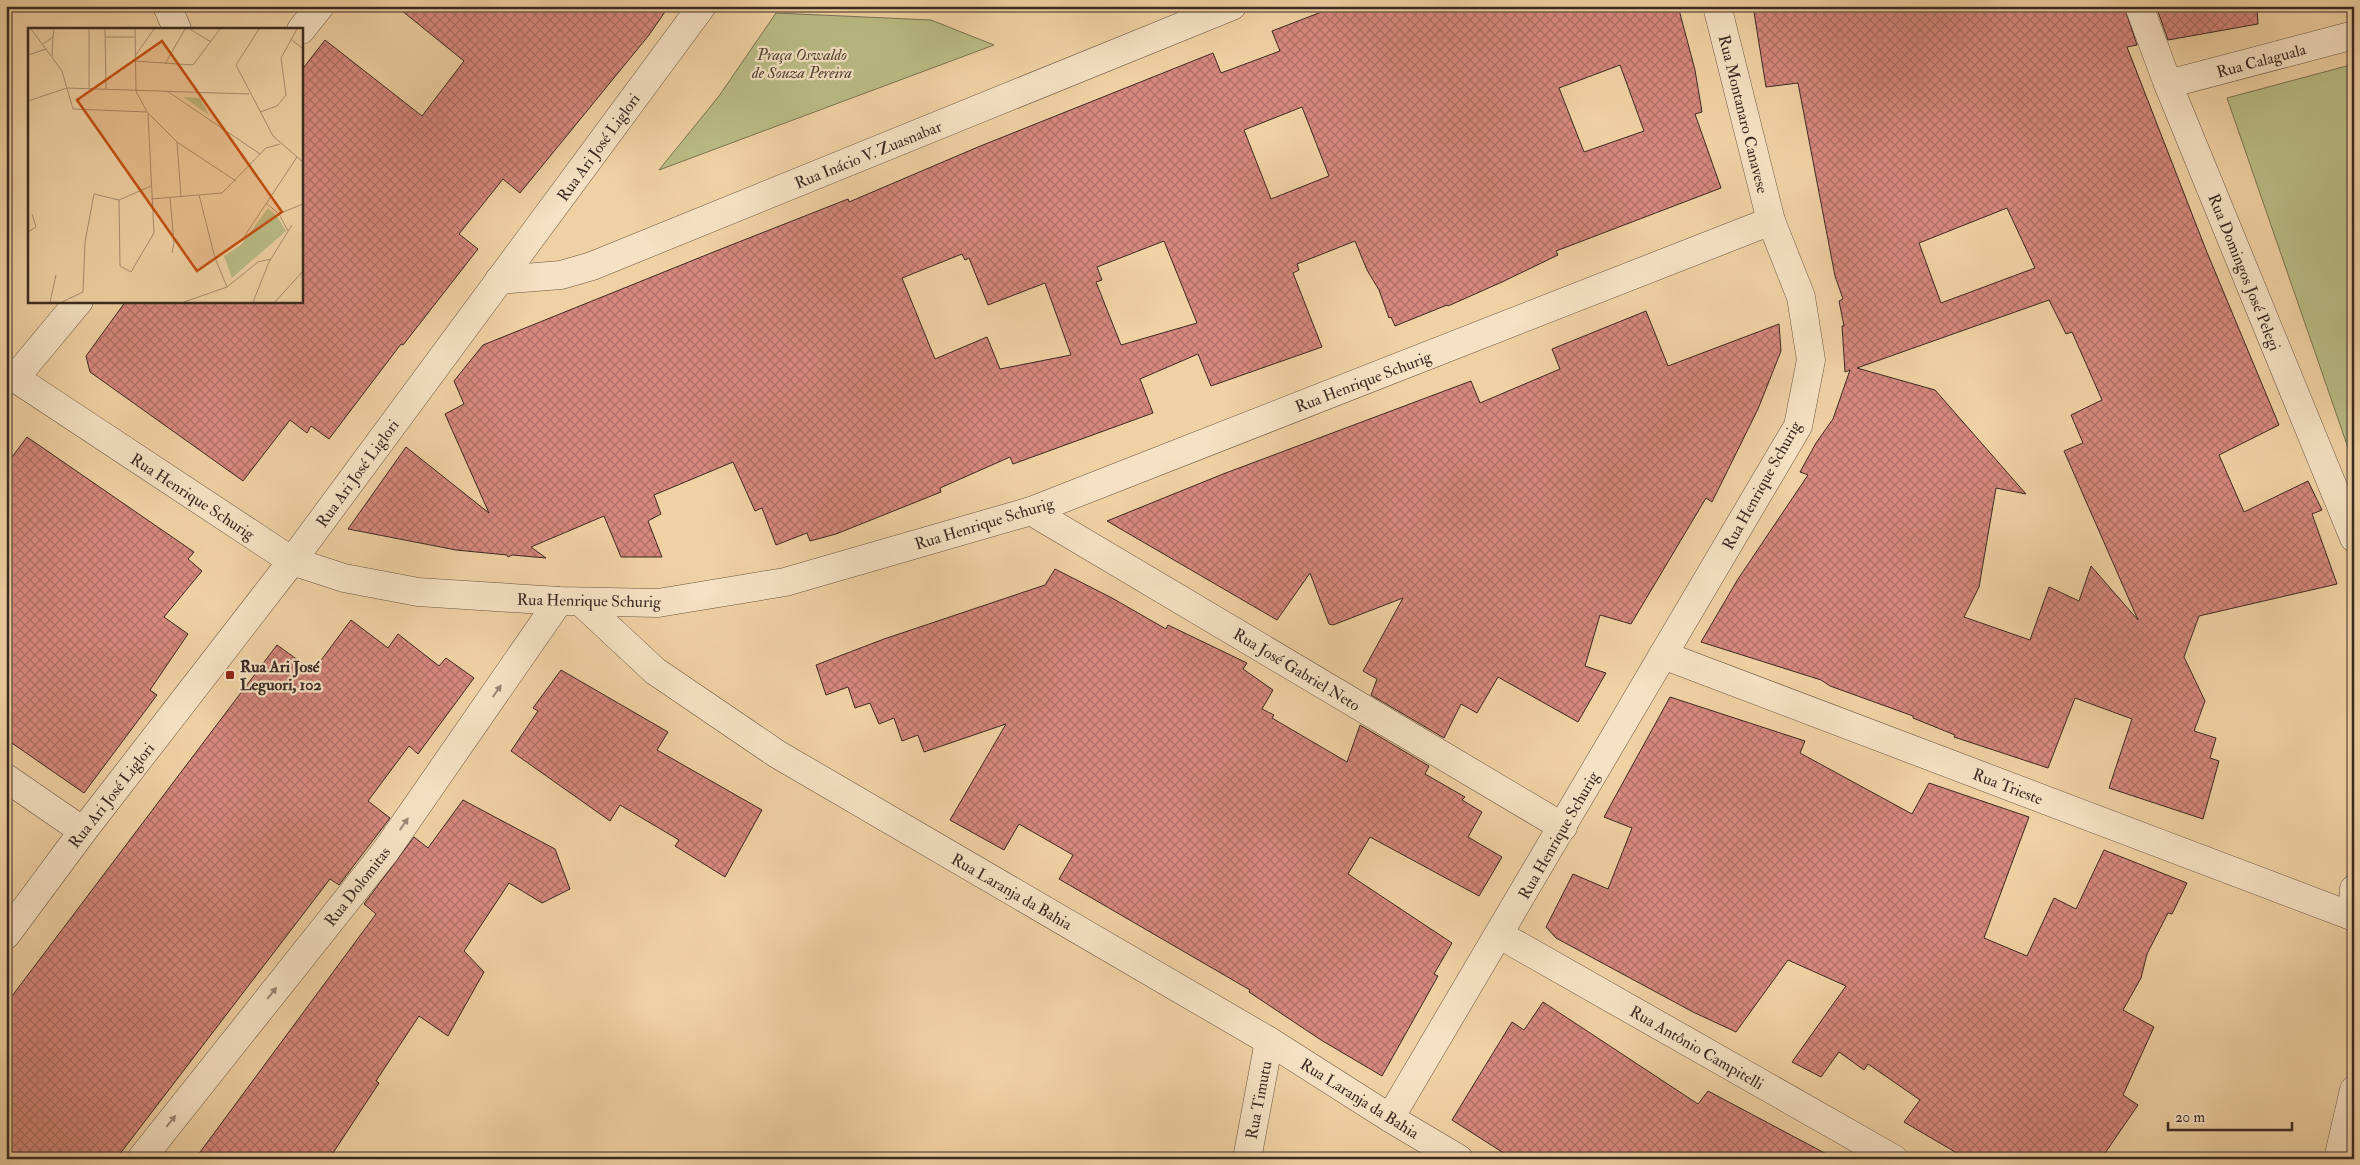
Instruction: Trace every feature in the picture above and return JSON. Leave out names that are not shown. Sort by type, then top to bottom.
[{"type":"street","points":[[167,6],[177,28]]},
{"type":"street","points":[[302,29],[320,6]]},
{"type":"street","name":"Rua Ari José Liglori","points":[[6,935],[83,831],[292,561],[702,6]]},
{"type":"street","name":"Rua Inácio V. Zuasnabar","points":[[500,280],[561,275],[592,266],[1232,6]]},
{"type":"street","name":"Rua Montanaro Canavese","points":[[1718,6],[1771,221]]},
{"type":"street","name":"Rua Domingos José Pelegi","points":[[2139,6],[2168,84],[2354,538]]},
{"type":"street","name":"Rua Calaguala","points":[[2168,84],[2354,35]]},
{"type":"street","name":"Rua Henrique Schurig","points":[[11,375],[292,561],[344,578],[418,592],[570,602],[658,603],[785,582],[1031,511],[1771,221],[1801,297],[1810,360],[1798,426],[1500,935],[1390,1118]]},
{"type":"street","points":[[11,375],[78,302]]},
{"type":"street","name":"Rua José Gabriel Neto","points":[[1031,511],[1563,828]]},
{"type":"street","name":"Rua Laranja da Bahia","points":[[570,602],[655,671],[777,754],[1269,1041],[1390,1118],[1459,1159]]},
{"type":"street","name":"Rua Dolomitas","points":[[140,1159],[385,852],[570,602]]},
{"type":"street","name":"Rua Trieste","points":[[1663,656],[2353,916]]},
{"type":"street","points":[[6,778],[83,831]]},
{"type":"street","points":[[2353,916],[2354,889]]},
{"type":"street","name":"Rua Antônio Campitelli","points":[[1500,935],[1894,1159]]},
{"type":"street","name":"Rua Timutu","points":[[1247,1159],[1269,1041]]},
{"type":"street","points":[[2338,1159],[2354,1090]]},
{"type":"green space","name":"Praça Oswaldo de Souza Pereira","points":[[776,13],[931,20],[994,45],[659,170],[719,96]]},
{"type":"green space","points":[[2354,64],[2354,465],[2227,98]]},
{"type":"building","points":[[396,6],[669,6],[649,35],[520,193],[503,179],[459,234],[478,249],[403,345],[401,344],[329,439],[311,426],[307,433],[290,420],[243,481],[90,372],[86,356],[125,302],[302,302],[302,70],[325,40],[422,116],[464,61]]},
{"type":"building","points":[[1337,6],[1678,6],[1695,70],[1702,112],[1695,114],[1721,188],[1556,251],[1558,255],[1502,282],[1448,306],[1395,326],[1391,317],[1389,318],[1379,290],[1367,270],[1355,241],[1297,264],[1299,270],[1293,273],[1322,347],[1211,386],[1198,354],[1140,379],[1153,413],[1013,464],[1010,457],[940,488],[941,492],[836,534],[810,541],[807,533],[776,545],[762,508],[755,511],[733,462],[654,495],[661,514],[648,521],[662,557],[621,557],[604,516],[531,547],[546,558],[512,555],[508,557],[507,555],[456,550],[348,529],[406,447],[489,513],[445,414],[464,404],[454,381],[483,345],[848,199],[849,202],[978,147],[1213,53],[1221,73],[1280,51],[1272,31]],"holes":[[[1620,65],[1644,131],[1584,152],[1559,88]],[[1302,107],[1329,176],[1271,199],[1244,130]],[[1164,241],[1197,323],[1121,345],[1096,282],[1102,280],[1097,267]],[[962,254],[965,260],[969,258],[988,305],[1045,283],[1071,355],[1000,369],[987,337],[935,359],[902,278]]]},
{"type":"building","points":[[1753,6],[2124,6],[2137,45],[2127,47],[2206,250],[2279,425],[2219,455],[2244,512],[2308,481],[2322,510],[2312,514],[2337,584],[2199,616],[2184,657],[2205,701],[2194,731],[2216,738],[2210,758],[2219,761],[2203,819],[2109,788],[2132,719],[2075,698],[2048,768],[1954,737],[1955,735],[1913,718],[1913,716],[1830,686],[1821,680],[1701,642],[1738,579],[1808,475],[1800,472],[1816,443],[1833,419],[1850,370],[1845,372],[1842,326],[1844,326],[1839,301],[1843,299],[1835,276],[1798,83],[1766,87]],"holes":[[[2007,208],[2035,268],[1941,303],[1919,243]],[[2049,300],[2066,334],[2072,332],[2102,400],[2071,415],[2083,443],[2064,451],[2138,620],[2091,566],[2079,601],[2049,587],[2030,640],[1964,617],[1979,587],[1996,488],[2026,494],[1935,390],[1857,368]]]},
{"type":"building","points":[[2156,6],[2257,6],[2258,24],[2168,40]]},
{"type":"building","points":[[1646,311],[1668,366],[1779,324],[1781,351],[1758,409],[1712,502],[1706,498],[1631,624],[1600,615],[1585,666],[1606,673],[1578,722],[1498,677],[1477,713],[1461,704],[1444,738],[1371,695],[1377,679],[1363,671],[1403,598],[1333,625],[1329,624],[1310,573],[1277,620],[1107,521],[1223,474],[1471,381],[1480,403],[1560,369],[1552,349]]},
{"type":"building","points":[[27,437],[194,552],[188,559],[202,571],[164,617],[188,634],[150,690],[157,695],[84,793],[6,739],[6,465]]},
{"type":"building","points":[[1055,569],[1112,598],[1166,629],[1168,625],[1247,663],[1243,669],[1273,690],[1262,709],[1274,715],[1272,718],[1347,762],[1360,725],[1429,766],[1425,774],[1465,797],[1462,800],[1482,812],[1468,837],[1502,857],[1479,896],[1370,837],[1348,874],[1452,943],[1434,974],[1438,976],[1382,1076],[1321,1040],[1249,992],[1250,990],[1059,879],[1073,855],[1019,824],[1004,850],[950,820],[1006,724],[924,752],[918,735],[902,741],[894,718],[879,724],[870,703],[855,708],[848,687],[826,695],[816,665],[884,639],[1045,585]]},
{"type":"building","points":[[351,620],[388,648],[398,634],[439,666],[446,658],[474,678],[418,754],[409,746],[368,801],[390,818],[339,885],[330,879],[116,1159],[6,1159],[6,1004],[277,645],[313,671]]},
{"type":"building","points":[[561,670],[668,732],[657,750],[762,810],[725,877],[675,846],[679,840],[620,805],[610,821],[511,751],[538,711],[533,708]]},
{"type":"building","points":[[1670,697],[1805,741],[1800,753],[1912,814],[1929,783],[2029,817],[1984,938],[2027,956],[2054,898],[2076,909],[2104,850],[2187,883],[2172,914],[2168,913],[2147,954],[2141,978],[2123,1010],[2154,1027],[2123,1095],[2138,1105],[2101,1159],[1967,1159],[1904,1122],[1920,1100],[1868,1064],[1864,1070],[1839,1052],[1821,1077],[1792,1062],[1846,986],[1788,960],[1736,1032],[1693,1012],[1556,938],[1546,927],[1573,874],[1608,889],[1632,828],[1604,817]]},
{"type":"building","points":[[463,800],[555,849],[570,889],[542,903],[509,883],[464,951],[484,972],[448,1036],[419,1016],[376,1081],[379,1083],[329,1159],[195,1159],[376,914],[364,904],[414,837],[428,848]]},
{"type":"building","points":[[1543,1002],[1698,1104],[1708,1091],[1836,1159],[1513,1159],[1452,1120],[1512,1022],[1524,1030]]},
{"type":"place","name":"Rua Ari José Leguori, 102","points":[[230,675]]}]
